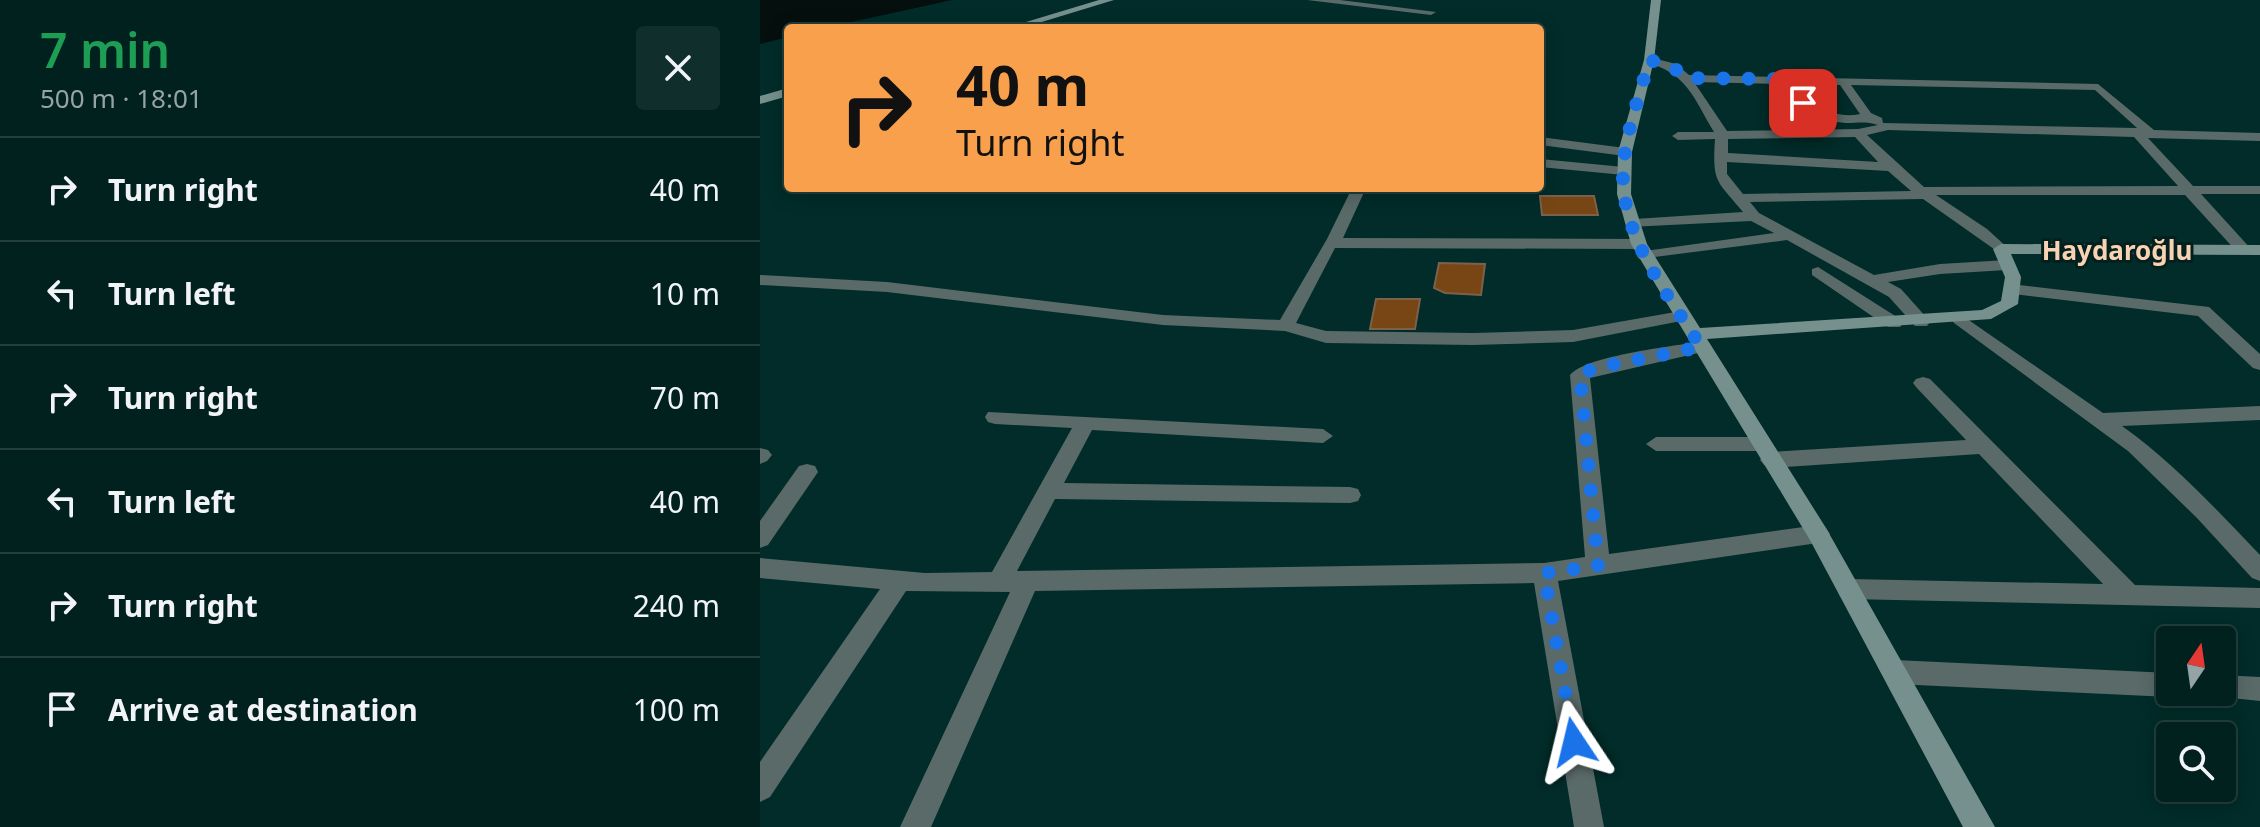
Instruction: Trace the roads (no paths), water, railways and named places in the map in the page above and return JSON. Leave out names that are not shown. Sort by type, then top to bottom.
[{"type":"main road","points":[[1025,24],[1109,0]]},
{"type":"main road","points":[[1656,0],[1649,60],[1625,162],[1624,194],[1639,241],[1818,534],[1980,827]]},
{"type":"main road","points":[[760,100],[784,93]]},
{"type":"main road","points":[[1692,332],[1921,322],[1985,315],[2009,304],[2013,277],[2004,257],[2252,250]]},
{"type":"street","points":[[1312,0],[1431,12]]},
{"type":"street","points":[[1649,60],[1672,66],[1685,78],[1722,134],[1720,174],[1736,198],[1754,216],[1895,293],[1921,322]]},
{"type":"street","points":[[1685,78],[2098,87],[2142,131],[2188,189],[2252,250]]},
{"type":"street","points":[[1784,79],[1803,103],[1819,114],[1845,119],[1867,116]]},
{"type":"street","points":[[1842,80],[1867,116],[1888,126]]},
{"type":"street","points":[[1678,136],[1858,133],[1888,126],[2142,131],[2260,137]]},
{"type":"street","points":[[1858,133],[1890,167],[1924,193],[1977,226],[2004,257]]},
{"type":"street","points":[[1544,142],[1625,162]]},
{"type":"street","points":[[1719,157],[1890,167]]},
{"type":"street","points":[[1544,163],[1625,162]]},
{"type":"street","points":[[1736,198],[2260,190]]},
{"type":"street","points":[[1286,326],[1333,243],[1357,192]]},
{"type":"street","points":[[1639,241],[1754,216]]},
{"type":"street","points":[[1333,243],[1639,241],[1791,235]]},
{"type":"street","points":[[1873,280],[2004,257]]},
{"type":"street","points":[[1818,272],[1894,323]]},
{"type":"street","points":[[760,280],[887,287],[1163,320],[1286,326],[1326,337],[1473,339],[1692,332]]},
{"type":"street","points":[[2011,289],[2203,311],[2260,364]]},
{"type":"street","points":[[1960,319],[2135,446],[2205,512],[2260,571]]},
{"type":"street","points":[[1598,566],[1580,375],[1692,332]]},
{"type":"street","points":[[1923,383],[2129,595]]},
{"type":"street","points":[[2101,420],[2260,413]]},
{"type":"street","points":[[995,417],[1323,436]]},
{"type":"street","points":[[999,582],[1085,424]]},
{"type":"street","points":[[1656,444],[1766,452],[1982,446]]},
{"type":"street","points":[[760,539],[807,472]]},
{"type":"street","points":[[1049,491],[1350,495]]},
{"type":"street","points":[[760,568],[899,581],[999,582],[1544,573],[1818,534]]},
{"type":"street","points":[[1544,573],[1589,827]]},
{"type":"street","points":[[760,787],[899,581]]},
{"type":"street","points":[[915,827],[1027,582]]},
{"type":"street","points":[[1849,589],[2260,598]]},
{"type":"street","points":[[1895,672],[2156,684]]},
{"type":"street","points":[[2236,688],[2260,689]]},
{"type":"district","name":"Haydaroğlu","points":[[2117,251]]}]
